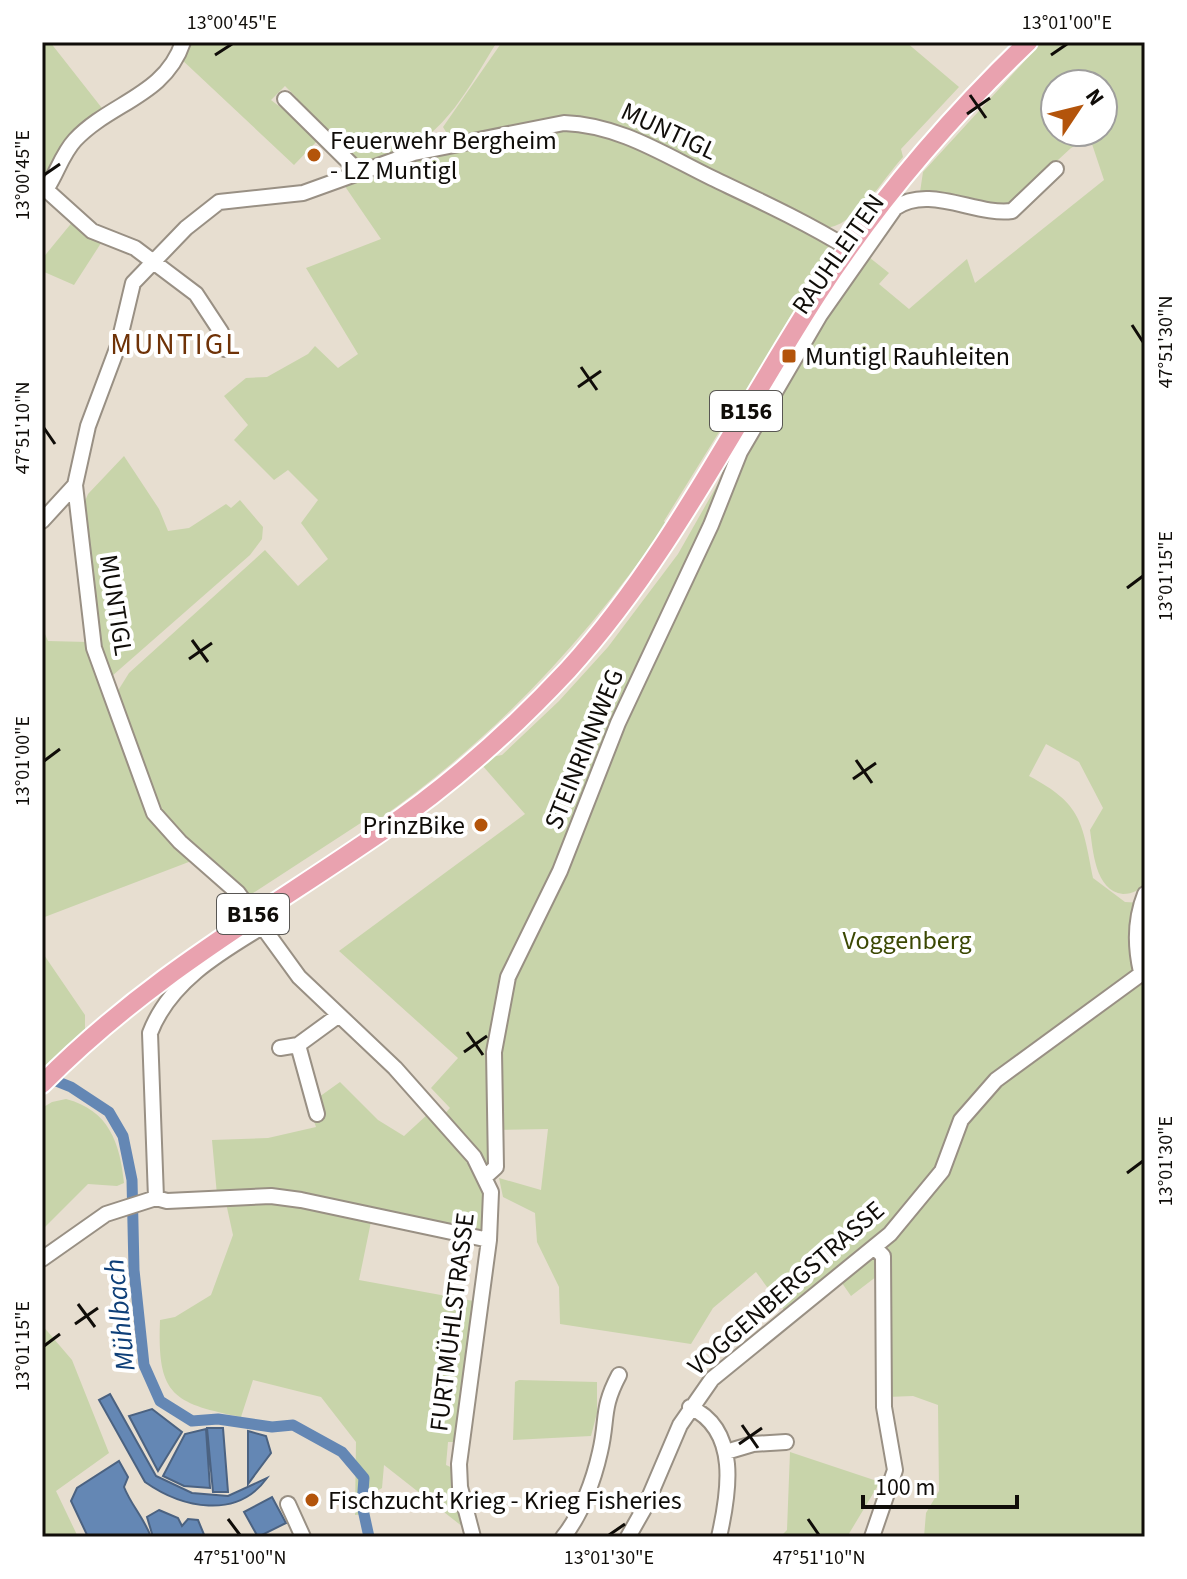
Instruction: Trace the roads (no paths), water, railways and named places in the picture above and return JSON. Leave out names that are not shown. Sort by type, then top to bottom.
[{"type":"main road","name":"B156","points":[[42,1084],[138,996],[257,921],[382,832],[457,774],[533,706],[640,580],[694,500],[781,352],[848,248],[934,139],[1028,42]]},
{"type":"street","points":[[183,42],[160,82],[94,123],[73,141],[44,187],[92,231],[135,248],[196,294],[221,332],[225,349]]},
{"type":"street","points":[[285,99],[358,171]]},
{"type":"street","name":"MUNTIGL","points":[[257,921],[238,893],[180,842],[154,813],[94,648],[75,485],[88,426],[118,346],[133,283],[219,202],[303,193],[414,153],[453,148],[540,127],[589,124],[631,137],[806,222],[848,248]]},
{"type":"street","name":"RAUHLEITEN","points":[[799,357],[828,304],[895,208],[906,200],[967,203],[1012,211],[1056,169]]},
{"type":"street","name":"STEINRINNWEG","points":[[486,1176],[496,1167],[494,1052],[508,977],[560,871],[618,723],[711,525],[740,452],[764,408],[799,357]]},
{"type":"street","points":[[42,521],[75,485]]},
{"type":"street","points":[[1143,972],[1136,953],[1138,912],[1145,895]]},
{"type":"street","points":[[156,1198],[150,1033],[156,1016],[184,982],[257,921],[299,977],[424,1098],[486,1176]]},
{"type":"street","name":"VOGGENBERGSTRASSE","points":[[628,1537],[645,1507],[690,1407],[712,1379],[769,1329],[875,1248],[942,1171],[961,1120],[996,1080],[1143,972]]},
{"type":"street","points":[[280,1048],[298,1045],[339,1015]]},
{"type":"street","points":[[298,1045],[317,1114]]},
{"type":"street","name":"FURTMÜHLSTRASSE","points":[[473,1537],[460,1487],[459,1464],[492,1210],[486,1176]]},
{"type":"street","points":[[42,1259],[106,1214],[156,1198],[167,1201],[286,1198],[489,1240]]},
{"type":"street","points":[[872,1537],[895,1470],[884,1407],[883,1256],[875,1248]]},
{"type":"street","points":[[563,1537],[594,1474],[601,1449],[605,1400],[619,1375]]},
{"type":"street","points":[[690,1407],[711,1422],[726,1452],[727,1490],[719,1537]]},
{"type":"street","points":[[726,1452],[753,1444],[786,1442]]},
{"type":"street","points":[[288,1504],[303,1537]]},
{"type":"water","points":[[110,1394],[156,1476],[192,1493],[228,1496],[267,1478],[255,1491],[225,1505],[192,1503],[160,1491],[145,1482],[99,1400]]},
{"type":"water","points":[[152,1409],[182,1432],[158,1471],[129,1416]]},
{"type":"water","points":[[207,1428],[223,1428],[228,1492],[213,1492]]},
{"type":"water","points":[[206,1429],[210,1488],[184,1486],[163,1476],[185,1434]]},
{"type":"water","points":[[248,1431],[266,1436],[271,1453],[248,1484]]},
{"type":"water","points":[[119,1461],[128,1477],[124,1487],[151,1537],[88,1537],[71,1501],[77,1488]]},
{"type":"water","points":[[272,1497],[286,1523],[258,1537],[244,1512]]},
{"type":"water","points":[[159,1510],[178,1518],[182,1526],[188,1519],[198,1520],[205,1537],[153,1537],[147,1517]]},
{"type":"waterway","name":"Mühlbach","points":[[46,1077],[71,1087],[109,1112],[123,1136],[132,1180],[134,1270],[144,1365],[160,1401],[192,1421],[218,1419],[272,1427],[293,1425],[342,1452],[364,1478],[362,1505],[369,1537]]},
{"type":"place","name":"Feuerwehr Bergheim - LZ Muntigl","points":[[314,155]]},
{"type":"place","name":"Muntigl Rauhleiten","points":[[789,356]]},
{"type":"place","name":"PrinzBike","points":[[481,825]]},
{"type":"place","name":"Fischzucht Krieg - Krieg Fisheries","points":[[312,1500]]},
{"type":"district","name":"MUNTIGL","points":[[176,344]]},
{"type":"park label","name":"Voggenberg","points":[[907,940]]}]
